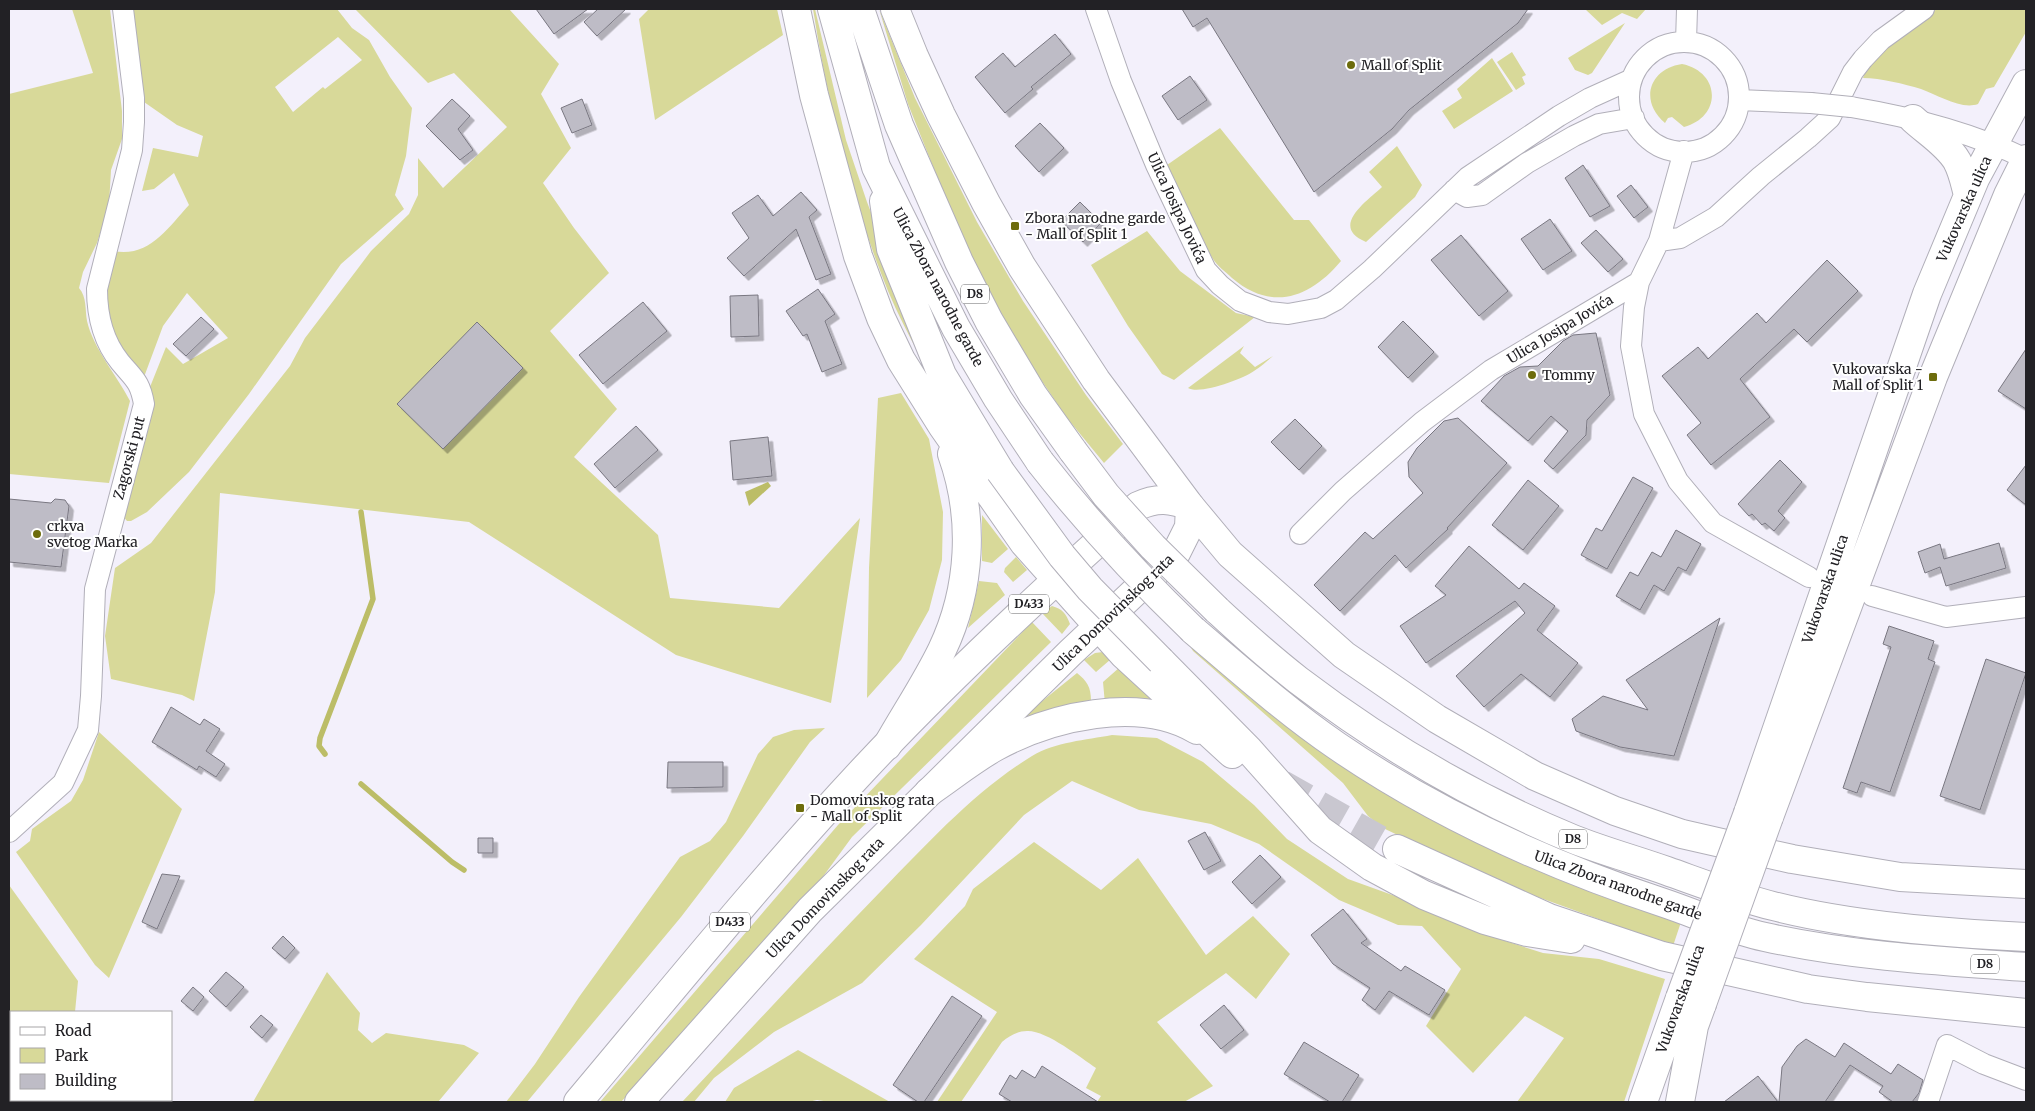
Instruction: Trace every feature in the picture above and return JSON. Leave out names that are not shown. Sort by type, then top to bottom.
[{"type":"main road","points":[[796,9],[814,95],[858,256],[870,289],[901,360],[943,427],[1024,543],[1124,655],[1227,750],[1190,726],[1173,720],[1154,715],[1134,713],[1098,713],[1060,721],[1026,732],[994,748],[929,792]]},
{"type":"main road","name":"Ulica Zbora narodne garde","points":[[832,9],[876,168],[956,328],[998,398],[1040,462],[1079,511],[1124,562],[1193,630],[1271,698],[1336,746],[1414,795],[1544,860],[1615,887],[1762,936],[1872,955],[2026,967]]},
{"type":"main road","name":"Ulica Zbora narodne garde","points":[[860,9],[900,125],[959,262],[989,321],[1032,395],[1106,495],[1153,547],[1217,610],[1298,680],[1368,729],[1450,779],[1514,812],[1574,839],[1772,906],[1866,922],[1986,935],[2026,937]]},
{"type":"main road","points":[[896,9],[914,56],[941,116],[986,203],[1022,267],[1096,380],[1190,506],[1230,554],[1344,654],[1437,719],[1535,776],[1615,811],[1682,834],[1792,859],[1900,877],[2026,884]]},
{"type":"main road","name":"Vukovarska ulica","points":[[1643,1102],[1691,1001],[1758,815],[1927,294],[1968,195],[2026,84]]},
{"type":"main road","points":[[1913,119],[1947,149],[1956,160],[1963,174],[1968,195]]},
{"type":"main road","name":"Vukovarska ulica","points":[[1758,815],[1933,377],[2008,195],[2026,159]]},
{"type":"main road","points":[[876,168],[887,215],[891,249],[918,321],[942,375],[1000,471],[1062,556],[1090,589],[1248,749],[1320,830],[1372,867],[1424,895],[1486,920],[1527,932],[1560,938],[1618,941]]},
{"type":"main road","points":[[886,746],[942,651],[952,625],[967,568],[968,539],[964,502],[957,467],[943,427]]},
{"type":"main road","name":"D433","points":[[578,1102],[826,810],[886,746],[1026,607],[1138,506],[1149,501],[1162,499],[1175,500],[1190,506]]},
{"type":"main road","name":"Ulica Domovinskog rata","points":[[639,1102],[810,910],[1098,626],[1176,553],[1189,527],[1190,506]]},
{"type":"main road","points":[[1397,849],[1549,918],[1662,956],[1808,989],[2026,1013]]},
{"type":"main road","points":[[1986,935],[2026,930]]},
{"type":"main road","name":"Vukovarska ulica","points":[[1680,1102],[1694,1026],[1691,1001]]},
{"type":"street","name":"Zagorski put","points":[[9,832],[63,783],[88,730],[95,589],[144,404],[141,389],[119,360],[103,333],[97,310],[97,289],[132,150],[134,98],[123,9]]},
{"type":"street","name":"Ulica Josipa Jovića","points":[[1096,9],[1121,81],[1156,165],[1206,270],[1240,302],[1269,312],[1288,314],[1321,308],[1336,300],[1372,269],[1468,177],[1558,116],[1590,98],[1632,79]]},
{"type":"street","points":[[1686,42],[1687,9]]},
{"type":"street","points":[[1659,241],[1680,238],[1716,218],[1761,176],[1808,138],[1830,118],[1852,72],[1863,59],[1881,40],[1924,9]]},
{"type":"street","points":[[1686,42],[1704,45],[1719,53],[1730,66],[1738,82],[1739,100],[1736,116],[1727,130],[1715,142],[1700,149],[1684,152],[1668,149],[1654,142],[1642,131],[1634,118],[1630,105],[1630,92],[1632,79],[1641,64],[1653,52],[1669,44],[1686,42]]},
{"type":"street","points":[[1739,100],[1811,103],[1899,115],[1994,144],[2026,159]]},
{"type":"street","points":[[1454,190],[1467,197],[1482,195],[1527,163],[1574,136],[1599,124],[1634,118]]},
{"type":"street","name":"Ulica Josipa Jovića","points":[[1684,152],[1659,241],[1640,282],[1634,307],[1631,346],[1644,414],[1678,481],[1714,523],[1809,577]]},
{"type":"street","name":"Ulica Josipa Jovića","points":[[1300,534],[1343,492],[1422,422],[1491,370],[1640,282]]},
{"type":"street","points":[[1872,596],[1946,617],[2026,607]]},
{"type":"street","points":[[1928,1102],[1947,1045],[1984,1064],[2026,1080]]},
{"type":"green space","points":[[72,9],[110,9],[122,111],[122,139],[111,170],[109,205],[97,243],[83,272],[79,288],[83,295],[90,331],[100,352],[130,401],[109,483],[9,474],[9,94],[93,73]]},
{"type":"green space","points":[[133,9],[337,9],[352,28],[369,40],[390,77],[412,108],[406,156],[395,195],[404,209],[341,264],[249,394],[189,472],[147,512],[131,521],[127,521],[122,515],[152,401],[150,387],[166,347],[183,364],[228,338],[187,293],[163,326],[144,377],[126,357],[113,335],[104,291],[113,251],[126,252],[147,246],[165,232],[189,205],[174,173],[154,189],[142,191],[153,148],[198,157],[203,136],[177,125],[144,102]],"holes":[[[338,37],[362,60],[325,89],[323,87],[293,112],[275,87]]]},
{"type":"green space","points":[[355,9],[509,9],[559,64],[541,94],[571,148],[543,183],[574,228],[609,273],[550,331],[617,409],[574,457],[658,535],[670,598],[779,608],[860,518],[831,703],[676,655],[469,522],[220,493],[215,592],[194,701],[182,695],[111,679],[105,636],[115,568],[151,543],[290,366],[305,338],[371,251],[409,214],[418,195],[418,158],[443,188],[507,127],[454,73],[428,83]]},
{"type":"green space","points":[[649,9],[777,9],[783,35],[655,120],[639,19]]},
{"type":"green space","points":[[813,9],[815,9],[846,140],[867,202],[897,280],[956,419],[903,324],[875,257],[842,152],[826,81]]},
{"type":"green space","points":[[879,9],[915,98],[977,222],[1023,301],[1086,395],[1123,444],[1104,463],[1067,418],[1035,371],[1007,326],[962,239],[908,104]]},
{"type":"green space","points":[[1585,9],[1646,9],[1637,19],[1622,13],[1602,25]]},
{"type":"green space","points":[[1937,9],[2026,9],[2026,32],[1994,87],[1986,89],[1978,104],[1964,105],[1907,85],[1863,78],[1872,56],[1904,31]]},
{"type":"green space","points":[[1625,23],[1592,73],[1588,75],[1575,70],[1568,58]]},
{"type":"green space","points":[[1512,52],[1526,75],[1522,77],[1525,84],[1516,90],[1497,62]]},
{"type":"green space","points":[[1492,58],[1513,91],[1454,129],[1442,111],[1462,98],[1457,89]]},
{"type":"green space","points":[[1682,64],[1695,69],[1704,76],[1710,85],[1712,95],[1710,105],[1705,114],[1696,122],[1684,127],[1672,117],[1668,118],[1665,123],[1652,105],[1650,96],[1651,87],[1655,79],[1662,72]]},
{"type":"green space","points":[[1220,128],[1294,220],[1309,220],[1341,261],[1317,284],[1303,292],[1290,296],[1276,297],[1262,295],[1247,289],[1217,264],[1201,237],[1167,165]]},
{"type":"green space","points":[[1397,146],[1422,185],[1415,197],[1366,242],[1355,236],[1351,229],[1351,222],[1361,207],[1382,187],[1369,172]]},
{"type":"green space","points":[[1147,231],[1180,271],[1236,313],[1255,317],[1174,380],[1162,374],[1128,326],[1091,265]]},
{"type":"green space","points":[[1244,346],[1240,353],[1255,367],[1273,356],[1257,369],[1231,382],[1211,388],[1194,390],[1188,388]]},
{"type":"green space","points":[[901,393],[929,439],[943,512],[942,560],[929,610],[901,660],[867,698],[869,568],[878,398]]},
{"type":"green space","points":[[982,515],[1008,549],[992,563],[982,561]]},
{"type":"green space","points":[[1016,557],[1027,570],[1013,582],[1004,572],[1005,568]]},
{"type":"green space","points":[[979,581],[997,583],[1005,595],[968,628]]},
{"type":"green space","points":[[1052,606],[1063,612],[1070,624],[1062,634],[1042,613]]},
{"type":"green space","points":[[1032,622],[1051,642],[852,837],[811,893],[621,1102],[600,1102],[838,825]]},
{"type":"green space","points":[[1187,641],[1230,681],[1275,718],[1371,784],[1422,814],[1526,866],[1580,888],[1681,922],[1673,946],[1494,881],[1383,828],[1368,816],[1343,783],[1193,651]]},
{"type":"green space","points":[[1103,652],[1111,659],[1096,672],[1084,660],[1095,653]]},
{"type":"green space","points":[[1120,667],[1159,703],[1105,704],[1103,682]]},
{"type":"green space","points":[[1077,673],[1088,685],[1091,701],[1022,724],[1020,719]]},
{"type":"green space","points":[[825,728],[810,742],[743,836],[681,917],[527,1102],[506,1102],[535,1064],[579,997],[680,857],[710,841],[726,822],[758,754],[773,737],[794,730]]},
{"type":"green space","points":[[99,732],[182,809],[109,978],[95,965],[16,852],[30,841],[32,829],[71,801],[83,780]]},
{"type":"green space","points":[[1112,735],[1157,738],[1203,762],[1254,805],[1287,839],[1348,879],[1409,901],[1445,918],[1496,938],[1543,953],[1599,959],[1665,979],[1624,1102],[1517,1102],[1564,1038],[1525,1016],[1473,1073],[1426,1026],[1461,969],[1422,926],[1398,925],[1339,900],[1259,844],[1211,824],[1139,810],[1072,781],[1024,815],[921,925],[862,983],[774,1032],[714,1078],[694,1102],[682,1102],[857,916],[972,801],[1011,770],[1041,751],[1071,742]]},
{"type":"green space","points":[[1034,842],[1101,890],[1138,858],[1206,955],[1253,916],[1290,954],[1256,999],[1226,973],[1157,1022],[1213,1086],[1184,1102],[1097,1102],[1101,1096],[1086,1088],[1096,1068],[1044,1035],[1027,1031],[1014,1034],[1002,1042],[961,1102],[937,1102],[997,1012],[914,959],[965,906],[973,889]]},
{"type":"green space","points":[[9,885],[78,981],[75,1011],[10,1011],[10,1101],[26,1101],[9,1102]]},
{"type":"green space","points":[[327,972],[360,1013],[358,1030],[372,1043],[386,1033],[464,1045],[479,1053],[438,1102],[253,1102]]},
{"type":"green space","points":[[798,1050],[890,1102],[830,1102],[817,1100],[808,1102],[725,1102],[734,1088]]},
{"type":"shaded area","points":[[768,482],[771,486],[749,506],[745,492]]},
{"type":"building","points":[[536,9],[588,9],[554,34]]},
{"type":"building","points":[[598,9],[626,9],[597,36],[584,22]]},
{"type":"building","name":"Mall of Split","points":[[1182,9],[1528,9],[1518,23],[1409,110],[1392,129],[1314,192],[1207,18],[1193,27]]},
{"type":"building","points":[[1055,34],[1071,54],[1031,87],[1033,89],[1005,113],[975,77],[1003,53],[1015,67]]},
{"type":"building","points":[[1190,76],[1207,100],[1178,120],[1162,96]]},
{"type":"building","points":[[452,99],[470,116],[458,129],[473,150],[460,160],[426,126]]},
{"type":"building","points":[[582,99],[592,125],[572,133],[561,108]]},
{"type":"building","points":[[1040,123],[1064,148],[1039,172],[1015,146]]},
{"type":"building","points":[[1583,165],[1610,206],[1590,217],[1565,178]]},
{"type":"building","points":[[1631,185],[1648,207],[1634,218],[1617,196]]},
{"type":"building","points":[[801,192],[817,210],[809,217],[831,274],[816,280],[796,229],[744,276],[727,258],[749,238],[732,213],[758,195],[773,216]]},
{"type":"building","points":[[1080,202],[1101,223],[1083,242],[1061,221]]},
{"type":"building","points":[[1550,219],[1572,251],[1543,270],[1521,239]]},
{"type":"building","points":[[1596,230],[1623,259],[1608,272],[1581,243]]},
{"type":"building","points":[[1461,235],[1508,291],[1479,316],[1431,260]]},
{"type":"building","points":[[1827,260],[1858,291],[1807,342],[1794,329],[1740,379],[1770,417],[1711,465],[1687,435],[1701,423],[1662,376],[1698,347],[1708,359],[1757,313],[1766,323]]},
{"type":"building","points":[[818,289],[835,314],[825,321],[842,364],[822,372],[807,334],[803,336],[786,311]]},
{"type":"building","points":[[758,295],[759,336],[731,337],[730,296]]},
{"type":"building","points":[[643,302],[667,331],[603,384],[579,355]]},
{"type":"building","points":[[201,317],[214,329],[186,356],[173,344]]},
{"type":"building","points":[[1403,321],[1434,352],[1408,378],[1378,347]]},
{"type":"building","points":[[477,322],[523,368],[443,449],[397,404]]},
{"type":"building","points":[[1596,333],[1610,395],[1587,420],[1586,435],[1553,469],[1544,461],[1568,431],[1551,416],[1528,441],[1481,401],[1504,376],[1520,367],[1538,366],[1563,341],[1573,335]]},
{"type":"building","points":[[2026,349],[2026,409],[1998,391]]},
{"type":"building","points":[[1458,418],[1507,463],[1448,529],[1406,568],[1395,555],[1340,611],[1314,585],[1365,532],[1373,539],[1423,493],[1409,477],[1408,462],[1417,448],[1444,421]]},
{"type":"building","points":[[1295,419],[1322,446],[1299,470],[1271,442]]},
{"type":"building","points":[[636,426],[658,450],[615,488],[594,464]]},
{"type":"building","points":[[768,437],[772,476],[733,480],[730,441]]},
{"type":"building","points":[[1780,460],[1802,482],[1778,511],[1785,518],[1774,531],[1765,523],[1762,525],[1752,514],[1749,516],[1738,504]]},
{"type":"building","points":[[2026,465],[2026,505],[2007,490]]},
{"type":"building","points":[[1633,477],[1653,488],[1607,569],[1581,555],[1596,528],[1602,531]]},
{"type":"building","points":[[1528,480],[1559,506],[1523,550],[1492,525]]},
{"type":"building","name":"crkva svetog Marka","points":[[9,499],[51,503],[55,499],[65,500],[69,506],[61,567],[9,562]]},
{"type":"building","points":[[1676,530],[1701,544],[1686,571],[1678,567],[1664,591],[1654,585],[1640,610],[1616,596],[1630,572],[1638,576],[1652,552],[1661,557]]},
{"type":"building","points":[[1999,543],[2006,568],[1946,586],[1940,567],[1925,573],[1918,552],[1940,544],[1944,559]]},
{"type":"building","points":[[1469,546],[1519,589],[1524,583],[1555,606],[1537,630],[1578,663],[1550,697],[1521,674],[1484,707],[1456,676],[1525,613],[1515,601],[1426,663],[1400,626],[1446,595],[1435,586]]},
{"type":"building","points":[[1720,618],[1674,756],[1620,747],[1576,731],[1572,719],[1603,696],[1648,710],[1626,680]]},
{"type":"building","points":[[1889,626],[1934,641],[1928,659],[1935,662],[1890,792],[1861,782],[1857,793],[1843,788],[1891,647],[1883,644]]},
{"type":"building","points":[[1986,659],[2026,673],[1980,810],[1940,796]]},
{"type":"building","points":[[171,707],[200,725],[204,719],[220,729],[206,751],[225,764],[216,777],[199,766],[197,770],[152,742]]},
{"type":"building","points":[[668,762],[723,762],[723,787],[667,788]]},
{"type":"building","points":[[1205,832],[1221,861],[1204,870],[1188,841]]},
{"type":"building","points":[[478,838],[493,838],[493,853],[478,853]]},
{"type":"building","points":[[1260,855],[1281,877],[1252,904],[1232,882]]},
{"type":"building","points":[[162,874],[180,876],[157,929],[142,922]]},
{"type":"building","points":[[1343,909],[1367,939],[1361,943],[1401,971],[1405,966],[1445,990],[1429,1015],[1389,991],[1375,1010],[1362,1000],[1370,988],[1333,964],[1311,935]]},
{"type":"building","points":[[283,936],[295,948],[285,959],[272,948]]},
{"type":"building","points":[[226,972],[244,987],[226,1007],[209,991]]},
{"type":"building","points":[[193,987],[204,997],[193,1011],[181,1001]]},
{"type":"building","points":[[952,996],[982,1016],[924,1102],[918,1102],[893,1085]]},
{"type":"building","points":[[1224,1005],[1244,1030],[1221,1049],[1200,1025]]},
{"type":"building","points":[[261,1015],[273,1025],[262,1038],[250,1027]]},
{"type":"building","points":[[1806,1039],[1835,1057],[1844,1043],[1891,1074],[1898,1064],[1923,1080],[1919,1093],[1912,1102],[1893,1102],[1879,1092],[1883,1086],[1850,1065],[1825,1102],[1779,1102],[1782,1067],[1797,1046]]},
{"type":"building","points":[[1304,1042],[1359,1075],[1342,1102],[1330,1102],[1284,1074]]},
{"type":"building","points":[[1042,1066],[1098,1102],[1012,1102],[999,1094],[1010,1075],[1016,1079],[1022,1070],[1035,1078]]},
{"type":"building","points":[[1758,1076],[1778,1102],[1724,1102]]},
{"type":"waterway","points":[[325,754],[319,746],[320,738],[373,599],[361,512]]},
{"type":"waterway","points":[[361,784],[452,862],[464,870]]},
{"type":"tunnel","points":[[1282,784],[1397,849]]},
{"type":"place","name":"Mall of Split","points":[[1351,65]]},
{"type":"place","name":"Zbora narodne garde - Mall of Split 1","points":[[1015,226]]},
{"type":"place","name":"Tommy","points":[[1532,375]]},
{"type":"place","name":"Vukovarska - Mall of Split 1","points":[[1933,377]]},
{"type":"place","name":"crkva svetog Marka","points":[[37,534]]},
{"type":"place","name":"Domovinskog rata - Mall of Split","points":[[800,808]]}]
